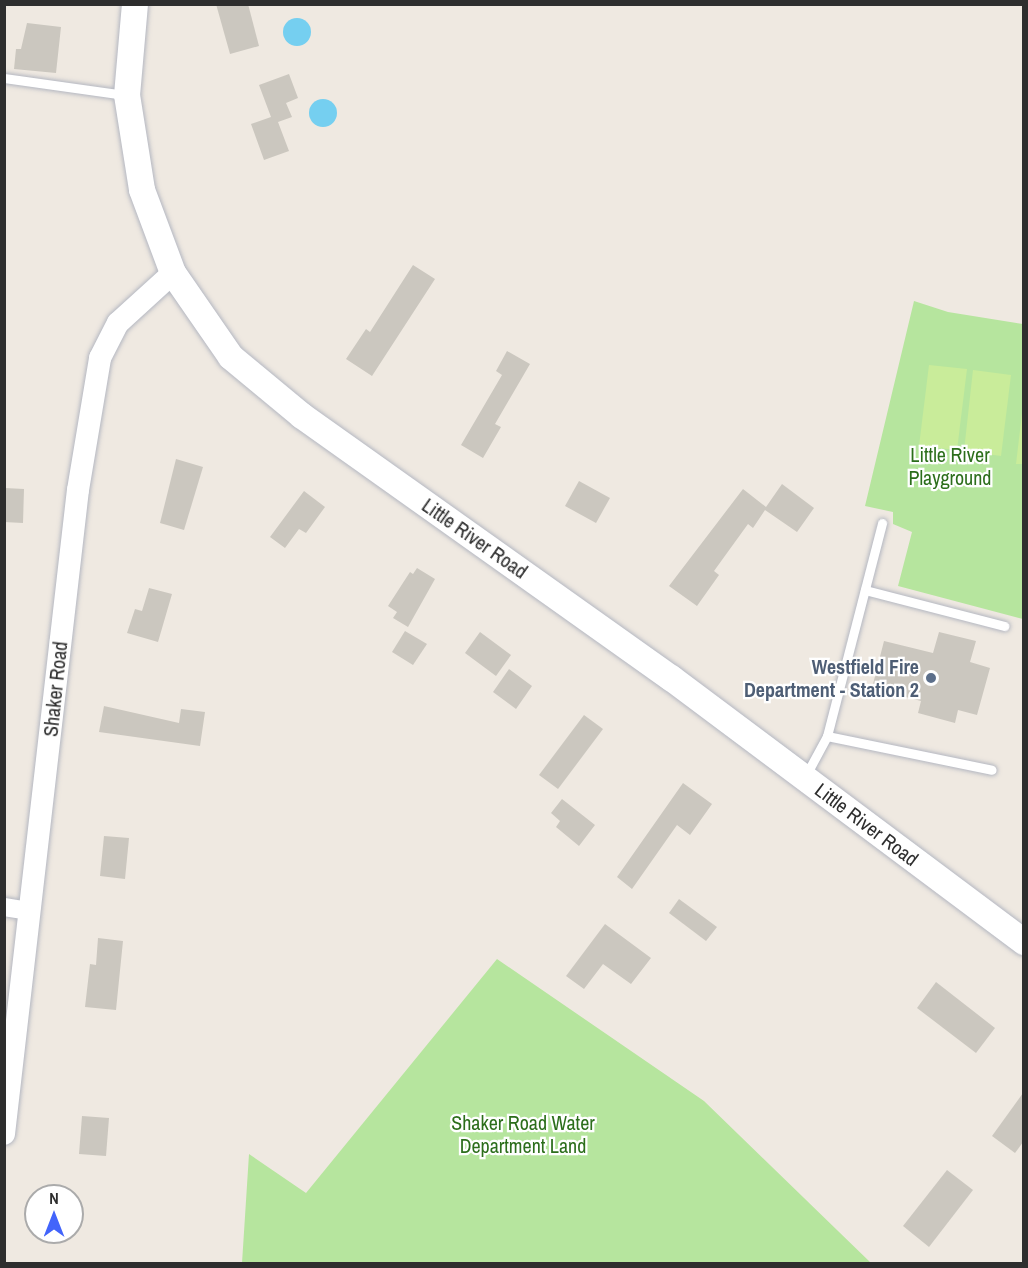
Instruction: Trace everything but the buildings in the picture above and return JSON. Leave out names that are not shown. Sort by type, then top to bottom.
[{"type":"main road","name":"Little River Road","points":[[135,4],[127,95],[142,190],[173,273],[231,357],[302,416],[804,777],[1023,942]]},
{"type":"street","name":"Shaker Road","points":[[4,1134],[78,490],[100,358],[117,322],[173,273]]},
{"type":"street","points":[[4,907],[30,911]]},
{"type":"lane","points":[[4,78],[127,95]]},
{"type":"lane","points":[[804,777],[827,736],[882,523]]},
{"type":"lane","points":[[865,590],[1004,626]]},
{"type":"lane","points":[[827,736],[992,770]]},
{"type":"green space","name":"Little River Playground","points":[[914,301],[948,312],[1023,324],[1023,619],[898,586],[912,532],[893,524],[893,512],[865,506]]},
{"type":"green space","points":[[929,365],[967,369],[957,450],[919,446]]},
{"type":"green space","points":[[973,370],[1011,375],[1001,456],[964,451]]},
{"type":"green space","points":[[1023,405],[1024,464],[1016,464]]},
{"type":"green space","name":"Shaker Road Water Department Land","points":[[497,959],[704,1101],[871,1263],[242,1263],[249,1154],[306,1193]]},
{"type":"water","points":[[297,18],[307,22],[311,32],[307,42],[297,46],[287,42],[283,32],[287,22]]},
{"type":"water","points":[[323,99],[333,103],[337,113],[333,123],[323,127],[313,123],[309,113],[313,103]]},
{"type":"place","name":"Westfield Fire Department - Station 2","points":[[931,678]]}]
